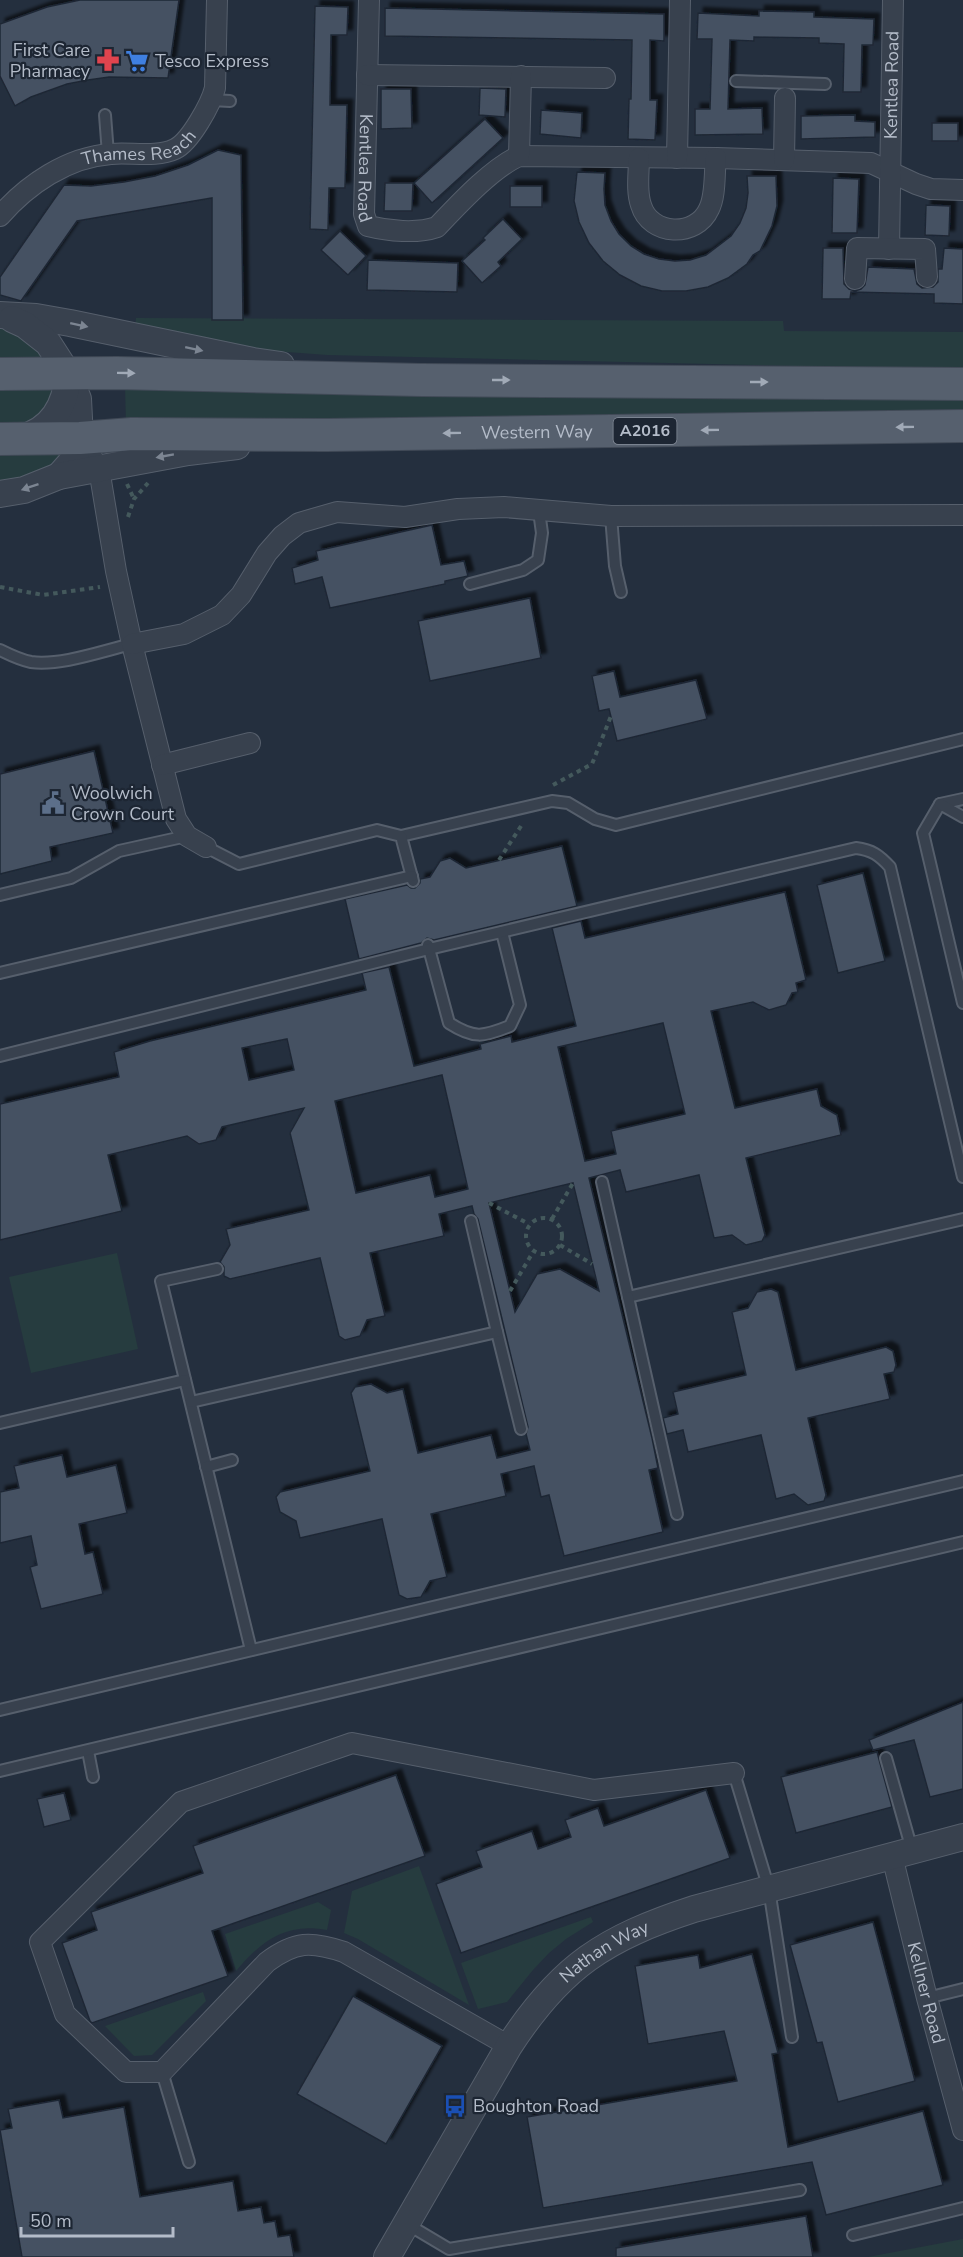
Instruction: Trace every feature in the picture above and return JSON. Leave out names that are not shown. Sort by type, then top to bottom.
[{"type":"main road","points":[[0,374],[117,373],[421,380],[963,384]]},
{"type":"main road","name":"Western Way","points":[[8,439],[80,438],[132,434],[327,435],[963,426]]},
{"type":"street","name":"Thames Reach","points":[[0,216],[25,190],[63,167],[108,154],[162,153],[182,144],[221,100],[215,88],[217,0]]},
{"type":"street","name":"Kentlea Road","points":[[369,0],[364,214],[368,226],[382,230],[428,230],[436,227],[507,161],[519,156],[716,158],[871,164],[931,189],[963,190]]},
{"type":"street","points":[[677,158],[680,0]]},
{"type":"street","name":"Kentlea Road","points":[[889,249],[893,0]]},
{"type":"street","points":[[367,75],[605,78]]},
{"type":"street","points":[[519,156],[520,76]]},
{"type":"street","points":[[784,160],[785,91]]},
{"type":"street","points":[[639,158],[641,205],[648,218],[658,226],[672,230],[688,228],[703,219],[710,208],[716,158]]},
{"type":"street","points":[[855,279],[856,248],[925,249],[927,277]]},
{"type":"street","points":[[0,316],[26,325],[48,343],[68,374],[78,399],[80,438],[74,459],[59,476]]},
{"type":"street","points":[[0,316],[36,317],[70,323],[253,361],[421,380]]},
{"type":"street","name":"Western Way","points":[[8,439],[31,435],[44,428],[55,417],[63,404],[68,374]]},
{"type":"street","name":"Western Way","points":[[0,494],[24,490],[59,476],[188,452],[327,435]]},
{"type":"street","points":[[80,438],[99,470],[116,571],[132,644],[176,819],[187,836],[206,847]]},
{"type":"street","points":[[132,644],[184,633],[222,615],[241,595],[267,553],[282,536],[299,523],[337,512],[405,517],[458,509],[504,507],[611,516],[963,515]]},
{"type":"street","points":[[162,765],[250,743]]},
{"type":"street","points":[[509,2046],[344,1952],[323,1945],[303,1944],[283,1950],[267,1962],[162,2072],[126,2072],[65,2014],[40,1942],[181,1802],[352,1743],[594,1790],[734,1773]]},
{"type":"street","name":"Nathan Way","points":[[387,2257],[509,2046],[528,2017],[551,1989],[574,1967],[598,1951],[652,1923],[694,1909],[963,1837]]},
{"type":"street","name":"Kellner Road","points":[[902,1853],[927,1998],[957,2087],[963,2130]]},
{"type":"lane","points":[[736,81],[785,91],[825,84]]},
{"type":"lane","points":[[105,115],[108,154]]},
{"type":"lane","points":[[470,584],[523,570],[538,560],[542,533],[539,511]]},
{"type":"lane","points":[[611,516],[615,566],[621,592]]},
{"type":"lane","points":[[0,650],[30,662],[45,663],[132,644]]},
{"type":"lane","points":[[206,847],[239,864],[377,830],[401,837],[552,801],[568,803],[595,819],[616,825],[963,739]]},
{"type":"lane","points":[[963,799],[940,804],[923,833],[963,1003]]},
{"type":"lane","points":[[940,804],[963,817]]},
{"type":"lane","points":[[0,895],[71,878],[119,851],[187,836]]},
{"type":"lane","points":[[0,974],[413,878],[401,837]]},
{"type":"lane","points":[[0,1056],[429,947],[502,932],[856,848],[868,849],[879,855],[890,867],[963,1177]]},
{"type":"lane","points":[[429,947],[449,1023],[465,1034],[488,1035],[510,1026],[520,1005],[502,932]]},
{"type":"lane","points":[[602,1182],[677,1514]]},
{"type":"lane","points":[[628,1297],[963,1219]]},
{"type":"lane","points":[[471,1221],[521,1429]]},
{"type":"lane","points":[[217,1269],[161,1281],[251,1650]]},
{"type":"lane","points":[[191,1402],[497,1332]]},
{"type":"lane","points":[[0,1423],[185,1380]]},
{"type":"lane","points":[[206,1467],[232,1460]]},
{"type":"lane","points":[[0,1710],[963,1481]]},
{"type":"lane","points":[[0,1772],[963,1542]]},
{"type":"lane","points":[[88,1751],[93,1778]]},
{"type":"lane","points":[[886,1758],[902,1853]]},
{"type":"lane","points":[[734,1773],[769,1889],[792,2037]]},
{"type":"lane","points":[[927,1998],[963,1989]]},
{"type":"lane","points":[[162,2072],[189,2162]]},
{"type":"lane","points":[[407,2224],[449,2249],[800,2190]]},
{"type":"lane","points":[[853,2235],[963,2208]]},
{"type":"path","points":[[128,487],[134,499]]},
{"type":"path","points":[[0,587],[43,595],[111,585]]},
{"type":"path","points":[[552,1219],[573,1183]]},
{"type":"path","points":[[489,1203],[529,1224]]},
{"type":"path","points":[[540,1218],[552,1219],[557,1223],[562,1234],[560,1245],[556,1250],[545,1255],[533,1252],[526,1242],[526,1229],[529,1224],[540,1218]]},
{"type":"path","points":[[560,1245],[592,1264]]},
{"type":"path","points":[[510,1291],[533,1252]]},
{"type":"green space","points":[[136,318],[783,321],[784,331],[963,332],[963,370],[327,355],[247,349],[135,330]]},
{"type":"green space","points":[[0,325],[23,335],[45,357],[44,361],[0,360]]},
{"type":"green space","points":[[0,383],[54,386],[52,400],[36,426],[0,426]]},
{"type":"green space","points":[[125,386],[963,397],[963,416],[126,425]]},
{"type":"green space","points":[[60,449],[53,467],[0,485],[0,452]]},
{"type":"green space","points":[[117,1253],[138,1349],[31,1373],[9,1277]]},
{"type":"green space","points":[[419,1866],[469,2005],[344,1933],[352,1891]]},
{"type":"green space","points":[[318,1902],[331,1910],[327,1930],[299,1929],[276,1936],[255,1951],[236,1971],[225,1934]]},
{"type":"green space","points":[[591,1917],[593,1922],[549,1953],[507,2002],[478,2009],[461,1963]]},
{"type":"green space","points":[[203,1992],[206,2001],[152,2055],[134,2056],[105,2026]]},
{"type":"green space","points":[[963,2239],[963,2257],[868,2257]]},
{"type":"building","points":[[80,0],[179,0],[168,78],[109,77],[88,80],[67,84],[31,97],[15,106],[0,76],[0,24],[47,7]]},
{"type":"building","points":[[315,6],[348,7],[347,35],[331,35],[330,105],[347,105],[345,188],[329,188],[328,230],[310,229]]},
{"type":"building","points":[[385,8],[664,14],[664,41],[650,40],[650,100],[657,100],[655,140],[628,139],[632,40],[385,36]]},
{"type":"building","points":[[759,11],[814,12],[814,17],[874,19],[873,45],[862,45],[861,92],[843,92],[844,44],[819,43],[819,38],[754,37],[754,41],[730,40],[728,109],[762,108],[763,134],[695,135],[695,109],[710,109],[712,39],[697,39],[698,13],[759,16]]},
{"type":"building","points":[[480,88],[506,89],[505,117],[479,115]]},
{"type":"building","points":[[381,89],[411,89],[412,128],[381,129]]},
{"type":"building","points":[[541,110],[582,113],[581,138],[540,134]]},
{"type":"building","points":[[855,115],[855,121],[875,122],[875,137],[801,139],[801,116]]},
{"type":"building","points":[[485,119],[503,138],[432,203],[414,183]]},
{"type":"building","points":[[932,123],[958,123],[958,141],[932,141]]},
{"type":"building","points":[[218,150],[241,155],[243,320],[212,320],[212,198],[77,221],[21,301],[0,295],[0,277],[64,185],[91,186],[155,176],[188,165]]},
{"type":"building","points":[[577,172],[605,173],[605,205],[619,234],[631,246],[659,259],[690,260],[706,255],[731,236],[746,208],[747,176],[776,176],[777,206],[772,226],[760,251],[753,255],[747,264],[728,278],[708,287],[686,291],[662,291],[641,286],[620,275],[603,261],[589,243],[579,222],[574,201]]},
{"type":"building","points":[[833,178],[859,179],[857,233],[832,233]]},
{"type":"building","points":[[385,183],[413,183],[412,211],[384,211]]},
{"type":"building","points":[[510,186],[542,186],[542,207],[510,207]]},
{"type":"building","points":[[926,205],[950,206],[949,236],[925,235]]},
{"type":"building","points":[[503,219],[522,239],[498,262],[501,266],[482,283],[462,261]]},
{"type":"building","points":[[340,231],[366,256],[348,275],[321,250]]},
{"type":"building","points":[[823,248],[843,248],[844,284],[855,291],[865,285],[868,267],[914,269],[917,284],[922,288],[933,287],[938,282],[938,269],[942,269],[944,248],[963,249],[963,304],[934,303],[934,294],[851,292],[850,299],[822,299]]},
{"type":"building","points":[[368,260],[458,263],[457,292],[367,290]]},
{"type":"building","points":[[432,525],[441,565],[464,561],[468,576],[445,581],[445,584],[330,608],[322,577],[295,584],[292,568],[318,560],[316,551]]},
{"type":"building","points":[[530,598],[541,658],[430,681],[418,621]]},
{"type":"building","points":[[614,671],[620,697],[696,680],[707,719],[617,741],[609,709],[599,711],[592,676]]},
{"type":"building","name":"Woolwich Crown Court","points":[[94,751],[113,833],[50,847],[52,861],[0,874],[0,774]]},
{"type":"building","points":[[562,846],[577,906],[434,940],[427,938],[421,943],[359,959],[345,899],[407,885],[415,888],[420,883],[420,879],[430,877],[440,861],[450,858],[466,868]]},
{"type":"building","points":[[863,873],[885,961],[838,973],[817,885]]},
{"type":"building","points":[[785,892],[806,980],[796,983],[798,992],[792,993],[786,1005],[769,1010],[753,1002],[711,1011],[735,1108],[817,1089],[821,1106],[837,1115],[841,1135],[746,1158],[765,1235],[762,1241],[746,1245],[732,1235],[714,1238],[699,1175],[626,1192],[620,1170],[589,1178],[652,1438],[658,1468],[649,1470],[663,1532],[564,1556],[549,1495],[541,1497],[534,1466],[501,1474],[506,1496],[431,1514],[447,1577],[430,1581],[421,1597],[407,1599],[399,1595],[382,1519],[300,1538],[296,1521],[280,1512],[276,1497],[280,1492],[370,1471],[351,1393],[355,1387],[371,1384],[387,1393],[403,1389],[418,1453],[491,1435],[497,1458],[530,1450],[526,1434],[528,1427],[478,1219],[472,1206],[439,1214],[444,1236],[370,1253],[385,1316],[367,1320],[360,1336],[345,1340],[339,1336],[320,1258],[230,1279],[224,1276],[224,1267],[220,1262],[230,1245],[226,1229],[309,1210],[290,1133],[304,1108],[222,1127],[216,1140],[199,1144],[187,1136],[108,1155],[122,1211],[0,1240],[0,1104],[119,1077],[114,1052],[150,1041],[366,990],[362,973],[389,967],[414,1066],[481,1049],[480,1044],[511,1036],[512,1042],[576,1026],[552,928],[581,921],[585,938]],"holes":[[[663,1023],[685,1114],[611,1131],[616,1154],[585,1161],[558,1047]],[[287,1039],[294,1070],[249,1080],[242,1048]],[[442,1075],[468,1189],[435,1197],[430,1175],[356,1193],[335,1101]],[[573,1183],[599,1291],[560,1269],[537,1274],[515,1312],[489,1203]]]},
{"type":"building","points":[[771,1289],[778,1292],[796,1370],[886,1347],[893,1351],[896,1365],[894,1372],[884,1374],[890,1399],[808,1418],[826,1495],[824,1501],[808,1505],[794,1494],[776,1499],[761,1435],[688,1452],[683,1430],[667,1434],[663,1418],[678,1414],[673,1392],[746,1375],[732,1312],[748,1308],[757,1292]]},
{"type":"building","points":[[62,1455],[67,1477],[116,1465],[127,1513],[79,1524],[85,1554],[93,1552],[103,1594],[41,1609],[30,1567],[37,1565],[31,1536],[0,1543],[0,1492],[19,1488],[14,1466]]},
{"type":"building","points":[[963,1702],[963,1789],[930,1797],[914,1740],[873,1750],[869,1740]]},
{"type":"building","points":[[877,1752],[892,1807],[796,1833],[781,1777]]},
{"type":"building","points":[[396,1775],[425,1856],[212,1931],[228,1976],[92,2023],[90,2021],[62,1943],[97,1930],[91,1912],[203,1873],[193,1846]]},
{"type":"building","points":[[706,1790],[730,1858],[461,1953],[436,1884],[482,1867],[476,1851],[532,1831],[538,1849],[571,1837],[565,1820],[598,1808],[604,1826]]},
{"type":"building","points":[[64,1793],[71,1820],[44,1827],[37,1799]]},
{"type":"building","points":[[873,1922],[915,2081],[838,2102],[822,2042],[817,2043],[790,1945]]},
{"type":"building","points":[[752,1954],[778,2053],[772,2054],[788,2147],[923,2111],[943,2185],[826,2215],[812,2162],[543,2208],[527,2117],[737,2081],[724,2031],[648,2044],[635,1966],[698,1955],[700,1968]]},
{"type":"building","points":[[353,1996],[442,2046],[386,2144],[297,2094]]},
{"type":"building","points":[[59,2100],[63,2118],[124,2107],[140,2197],[233,2181],[238,2211],[261,2207],[264,2223],[275,2221],[278,2237],[290,2235],[294,2257],[22,2257],[0,2130],[12,2128],[8,2109]]},
{"type":"building","points":[[806,2216],[813,2257],[616,2257],[616,2248]]},
{"type":"place","name":"First Care Pharmacy","points":[[108,60]]},
{"type":"place","name":"Tesco Express","points":[[137,61]]},
{"type":"place","name":"Woolwich Crown Court","points":[[53,803]]},
{"type":"place","name":"Boughton Road","points":[[455,2106]]}]
